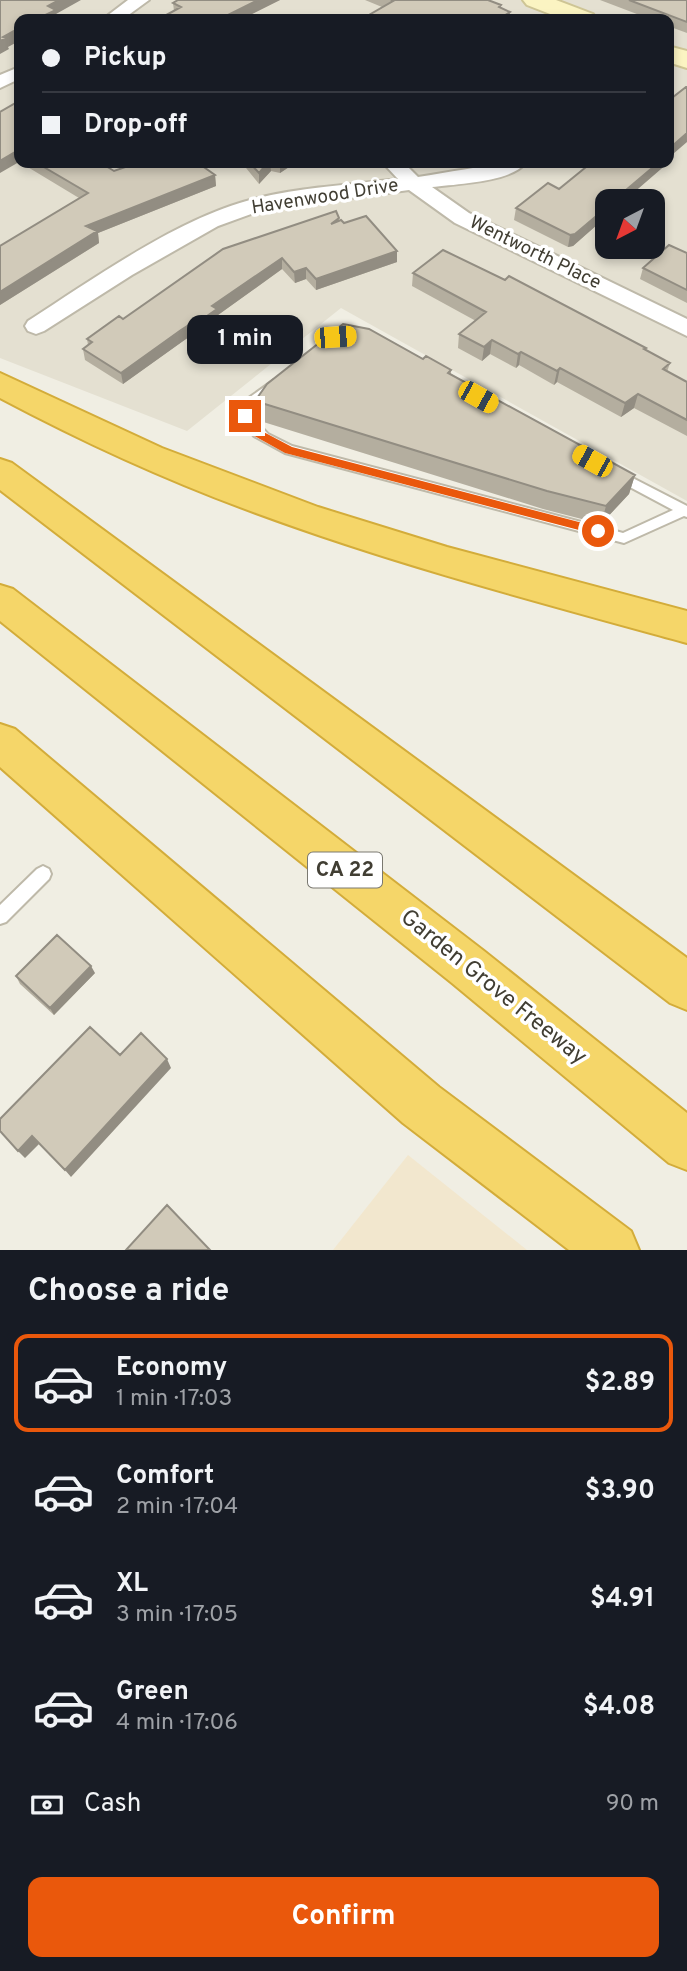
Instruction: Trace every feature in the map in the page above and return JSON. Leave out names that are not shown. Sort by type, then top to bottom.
[{"type":"highway","points":[[0,384],[125,447],[304,517],[410,550],[687,627]]},
{"type":"highway","points":[[0,472],[687,987]]},
{"type":"highway","name":"Garden Grove Freeway","points":[[0,600],[468,967],[687,1145]]},
{"type":"highway","points":[[0,742],[421,1105],[612,1250]]},
{"type":"street","points":[[119,14],[140,0]]},
{"type":"street","points":[[535,0],[571,14]]},
{"type":"street","name":"Wentworth Place","points":[[398,168],[414,184],[463,218],[687,328]]},
{"type":"street","name":"Havenwood Drive","points":[[36,326],[124,270],[211,221],[258,204],[492,173],[504,168]]},
{"type":"lane","points":[[281,378],[250,403],[245,416],[253,430],[289,450],[624,538],[685,512]]},
{"type":"lane","points":[[600,465],[685,512]]},
{"type":"lane","points":[[0,916],[43,874]]},
{"type":"shaded area","points":[[0,0],[687,0],[687,501],[341,308],[187,431],[0,358]]},
{"type":"shaded area","points":[[408,1155],[527,1250],[333,1250]]},
{"type":"building","points":[[0,0],[59,0],[48,6],[56,10],[48,14],[14,14],[14,31],[0,41]]},
{"type":"building","points":[[178,0],[258,0],[230,14],[168,14],[181,7],[173,3]]},
{"type":"building","points":[[391,0],[488,0],[510,12],[371,14],[393,1]]},
{"type":"building","points":[[629,0],[687,0],[687,22],[674,17],[674,14],[666,14]]},
{"type":"building","points":[[687,87],[687,133],[674,144],[674,96]]},
{"type":"building","points":[[14,104],[14,153],[0,161],[0,112]]},
{"type":"building","points":[[46,168],[109,168],[114,171],[123,168],[205,168],[215,175],[86,226],[97,231],[0,292],[0,246],[88,193]]},
{"type":"building","points":[[585,168],[652,168],[627,189],[595,189],[595,217],[570,235],[516,208],[548,183],[559,189]]},
{"type":"building","points":[[336,211],[339,218],[331,224],[366,216],[397,251],[316,279],[306,268],[294,272],[282,258],[212,306],[217,309],[194,325],[192,323],[181,330],[121,373],[83,349],[92,342],[87,339],[119,316],[123,319],[223,249]]},
{"type":"building","points":[[669,245],[687,253],[687,290],[643,268],[653,259],[665,259],[665,249]]},
{"type":"building","points":[[443,250],[505,280],[509,276],[670,363],[663,369],[687,382],[687,420],[638,394],[625,403],[560,368],[557,371],[492,340],[484,347],[459,334],[486,312],[413,273]]},
{"type":"building","points":[[343,324],[369,329],[423,359],[426,356],[451,370],[448,373],[635,475],[606,506],[547,491],[255,401],[267,384]]},
{"type":"building","points":[[57,935],[91,966],[50,1008],[16,976]]},
{"type":"building","points":[[90,1027],[120,1055],[141,1033],[167,1059],[65,1170],[32,1136],[18,1151],[0,1131],[0,1119]]},
{"type":"building","points":[[167,1205],[210,1250],[126,1250]]},
{"type":"route","points":[[245,416],[253,430],[268,441],[289,450],[598,531]]}]
